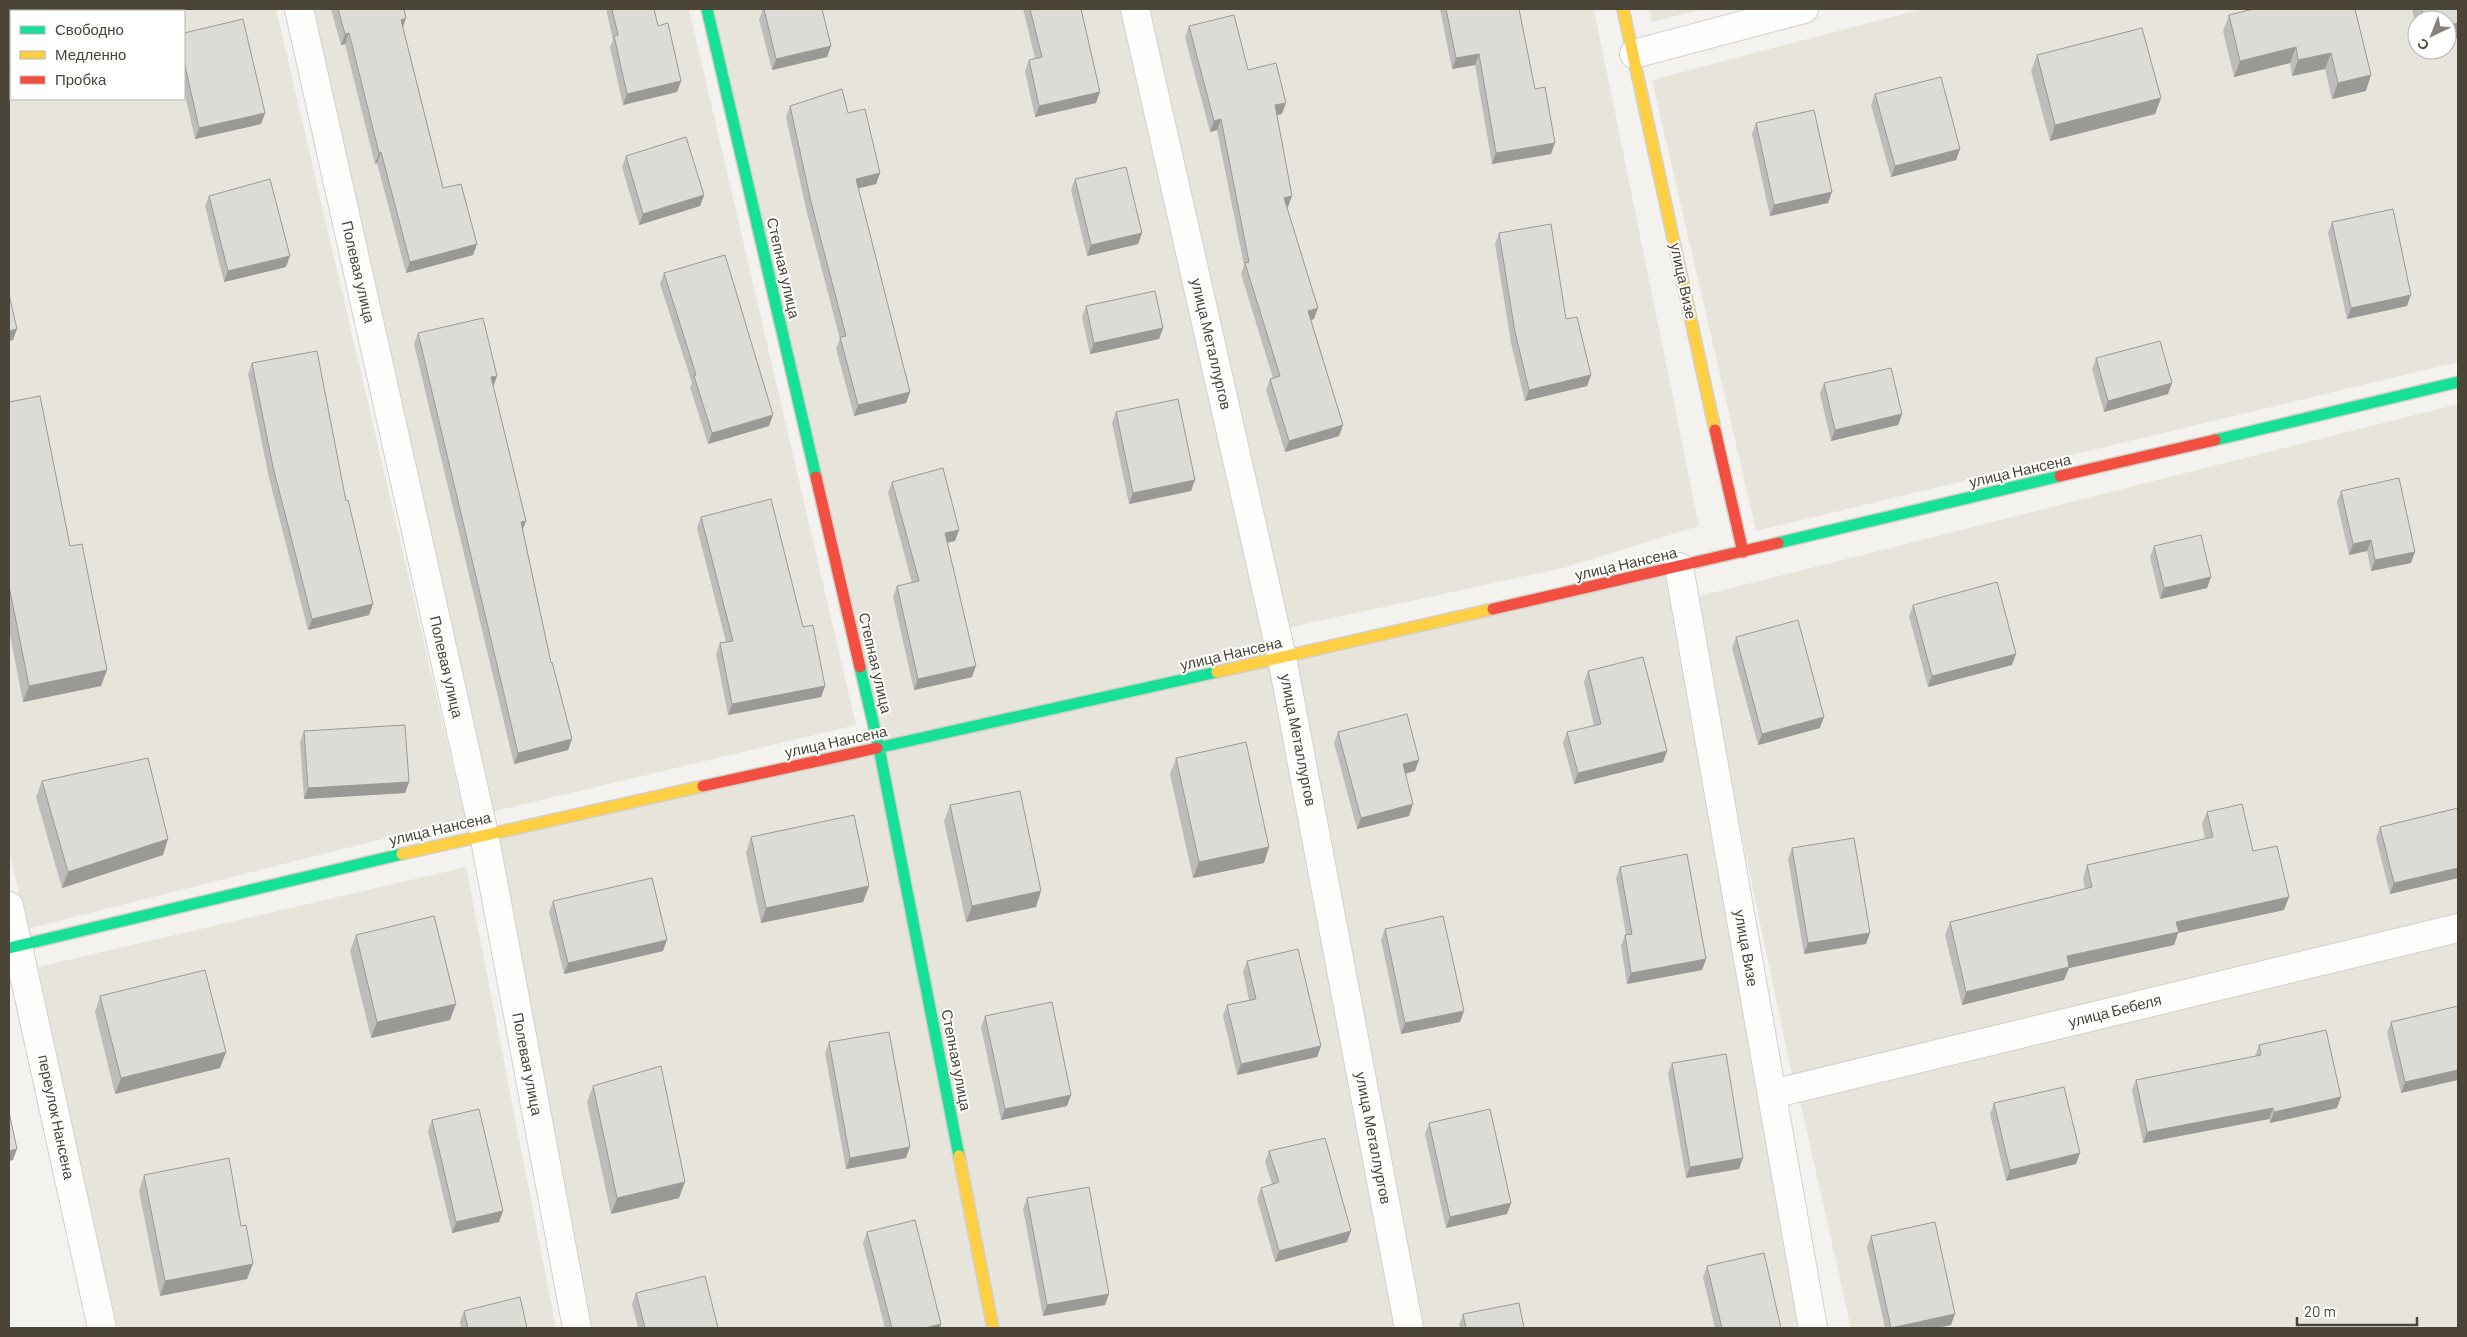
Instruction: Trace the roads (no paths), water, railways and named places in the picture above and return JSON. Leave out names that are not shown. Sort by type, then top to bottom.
[{"type":"main road","name":"Степная улица","points":[[707,9],[880,748],[993,1328]]},
{"type":"main road","name":"улица Визе","points":[[1623,9],[1743,552]]},
{"type":"main road","name":"улица Нансена","points":[[14,947],[484,834],[880,748],[1679,567],[2458,382]]},
{"type":"street","name":"Полевая улица","points":[[299,9],[484,834],[577,1328]]},
{"type":"street","name":"улица Металлургов","points":[[1135,9],[1282,658],[1409,1328]]},
{"type":"street","points":[[1634,54],[1804,9]]},
{"type":"street","name":"улица Визе","points":[[1679,567],[1813,1328]]},
{"type":"street","name":"переулок Нансена","points":[[9,906],[14,947],[102,1328]]},
{"type":"street","name":"улица Бебеля","points":[[1772,1094],[2458,928]]}]
